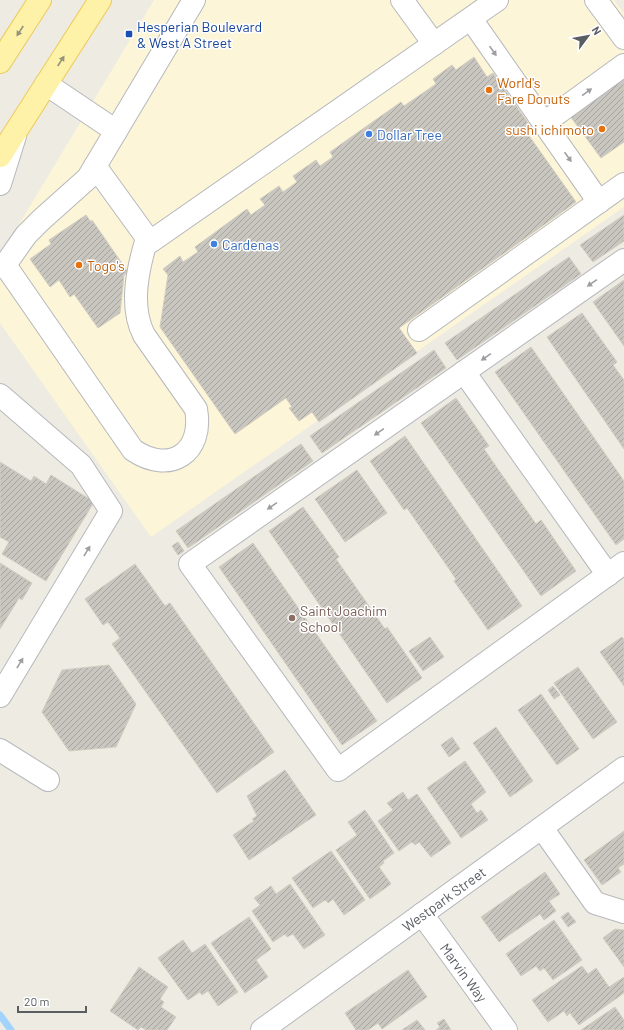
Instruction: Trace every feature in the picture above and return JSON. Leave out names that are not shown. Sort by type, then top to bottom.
[{"type":"main road","points":[[0,62],[40,0]]},
{"type":"main road","points":[[0,156],[100,0]]},
{"type":"street","points":[[147,238],[138,274],[136,312],[138,324],[144,335],[196,409],[199,423],[196,438],[187,450],[175,459],[161,461],[146,458],[133,450],[2,266],[26,235],[88,178],[194,0]]},
{"type":"street","points":[[402,0],[434,44]]},
{"type":"street","points":[[596,0],[624,38]]},
{"type":"street","points":[[95,166],[150,242],[434,44],[485,6],[544,123],[599,202]]},
{"type":"street","points":[[544,123],[624,65]]},
{"type":"street","points":[[46,84],[116,131]]},
{"type":"street","points":[[0,184],[18,129]]},
{"type":"street","points":[[419,330],[624,184]]},
{"type":"street","points":[[464,372],[616,569],[338,770],[190,564],[464,372],[624,260]]},
{"type":"street","points":[[0,395],[80,465],[111,511],[0,696]]},
{"type":"street","points":[[0,750],[48,780]]},
{"type":"street","name":"Westpark Street","points":[[262,1030],[624,768]]},
{"type":"street","points":[[542,828],[595,903],[624,912]]},
{"type":"street","name":"Marvin Way","points":[[422,914],[506,1030]]},
{"type":"shaded area","points":[[154,0],[614,0],[624,13],[624,207],[151,537],[0,323],[0,256]]},
{"type":"building","points":[[474,57],[487,77],[493,73],[533,130],[527,133],[576,202],[399,328],[417,353],[319,422],[312,412],[299,421],[289,408],[292,407],[286,398],[235,434],[160,327],[168,275],[163,269],[180,256],[183,262],[198,252],[195,247],[247,209],[251,215],[265,205],[260,199],[279,186],[283,192],[297,182],[293,176],[316,160],[320,166],[333,157],[330,152],[401,102],[404,106],[436,84],[433,79],[452,65],[456,70]]},
{"type":"building","name":"sushi ichimoto","points":[[624,76],[624,142],[601,158],[570,116]]},
{"type":"building","name":"Togo's","points":[[86,215],[91,222],[92,220],[128,272],[124,275],[120,313],[98,328],[74,294],[70,297],[59,280],[50,287],[30,259],[51,244],[49,240]]},
{"type":"building","points":[[624,215],[624,241],[593,262],[580,245]]},
{"type":"building","points":[[569,257],[581,274],[457,360],[445,343]]},
{"type":"building","points":[[624,280],[624,346],[593,302]]},
{"type":"building","points":[[582,313],[617,362],[613,365],[624,380],[624,449],[547,337]]},
{"type":"building","points":[[531,347],[624,481],[624,539],[616,545],[495,372]]},
{"type":"building","points":[[434,350],[446,368],[322,453],[310,436]]},
{"type":"building","points":[[456,398],[489,446],[484,449],[536,524],[541,520],[576,571],[541,596],[421,423]]},
{"type":"building","points":[[405,436],[522,606],[488,630],[454,581],[456,579],[407,508],[404,510],[370,461]]},
{"type":"building","points":[[301,444],[313,461],[188,548],[176,531]]},
{"type":"building","points":[[0,462],[31,481],[34,476],[46,484],[51,475],[94,502],[46,581],[2,554],[9,542],[0,537]]},
{"type":"building","points":[[357,470],[387,513],[345,542],[315,499]]},
{"type":"building","points":[[303,507],[339,557],[336,559],[385,629],[387,627],[422,678],[387,703],[269,531]]},
{"type":"building","points":[[178,542],[184,551],[178,555],[172,546]]},
{"type":"building","points":[[253,543],[377,721],[342,745],[219,567]]},
{"type":"building","points":[[0,563],[32,583],[22,600],[19,598],[0,629]]},
{"type":"building","points":[[135,564],[165,606],[170,603],[274,752],[217,793],[112,644],[120,638],[108,622],[103,625],[85,599]]},
{"type":"building","points":[[430,637],[444,657],[423,671],[409,651]]},
{"type":"building","points":[[622,637],[624,639],[624,686],[600,652]]},
{"type":"building","points":[[109,665],[136,704],[116,747],[69,751],[42,712],[62,670]]},
{"type":"building","points":[[578,667],[617,722],[593,739],[554,683]]},
{"type":"building","points":[[553,686],[560,695],[554,699],[548,690]]},
{"type":"building","points":[[541,694],[579,749],[557,765],[518,710]]},
{"type":"building","points":[[496,727],[533,781],[510,797],[473,743]]},
{"type":"building","points":[[452,737],[460,749],[449,757],[441,745]]},
{"type":"building","points":[[465,761],[486,792],[471,804],[477,813],[481,810],[488,820],[461,838],[427,788]]},
{"type":"building","points":[[285,770],[316,815],[249,860],[233,835],[254,821],[252,819],[257,816],[247,796]]},
{"type":"building","points":[[403,792],[408,800],[417,794],[451,843],[431,857],[419,842],[415,845],[412,842],[399,851],[378,821],[393,810],[387,803]]},
{"type":"building","points":[[365,810],[394,853],[383,861],[384,863],[379,867],[391,884],[370,899],[336,850],[357,835],[348,822]]},
{"type":"building","points":[[624,831],[624,864],[618,868],[621,872],[602,885],[584,860]]},
{"type":"building","points":[[331,851],[365,900],[344,915],[333,899],[328,903],[325,900],[313,908],[292,878]]},
{"type":"building","points":[[545,872],[560,894],[549,901],[556,911],[544,920],[540,914],[499,942],[481,917]]},
{"type":"building","points":[[290,884],[325,935],[304,949],[293,934],[287,937],[285,934],[273,942],[252,911],[260,905],[254,898],[271,886],[276,894]]},
{"type":"building","points":[[568,912],[576,922],[568,927],[561,917]]},
{"type":"building","points":[[249,917],[271,949],[256,960],[268,977],[245,993],[211,943]]},
{"type":"building","points":[[554,920],[582,960],[553,980],[544,968],[540,971],[536,966],[521,976],[506,954]]},
{"type":"building","points":[[615,929],[624,930],[624,967],[603,938]]},
{"type":"building","points":[[183,940],[192,953],[205,944],[238,992],[218,1006],[208,991],[202,995],[200,992],[188,1000],[158,958]]},
{"type":"building","points":[[582,966],[588,974],[596,968],[609,987],[624,977],[624,993],[579,1025],[570,1013],[567,1016],[564,1011],[548,1022],[532,1000]]},
{"type":"building","points":[[139,967],[168,987],[160,999],[164,1002],[161,1007],[176,1017],[167,1030],[146,1030],[141,1027],[138,1030],[110,1011]]},
{"type":"building","points":[[408,970],[427,997],[382,1029],[378,1023],[368,1030],[356,1030],[345,1013]]},
{"type":"building","points":[[615,1007],[624,1020],[624,1030],[581,1030]]},
{"type":"building","points":[[444,1019],[451,1030],[436,1030],[440,1027],[437,1023]]},
{"type":"building","points":[[417,1020],[425,1030],[402,1030]]},
{"type":"waterway","points":[[0,1015],[11,1030]]},
{"type":"place","name":"Hesperian Boulevard & West A Street","points":[[129,34]]},
{"type":"place","name":"World's Fare Donuts","points":[[489,90]]},
{"type":"place","name":"sushi ichimoto","points":[[602,129]]},
{"type":"place","name":"Dollar Tree","points":[[369,134]]},
{"type":"place","name":"Cardenas","points":[[214,244]]},
{"type":"place","name":"Togo's","points":[[79,265]]},
{"type":"place","name":"Saint Joachim School","points":[[292,618]]}]
